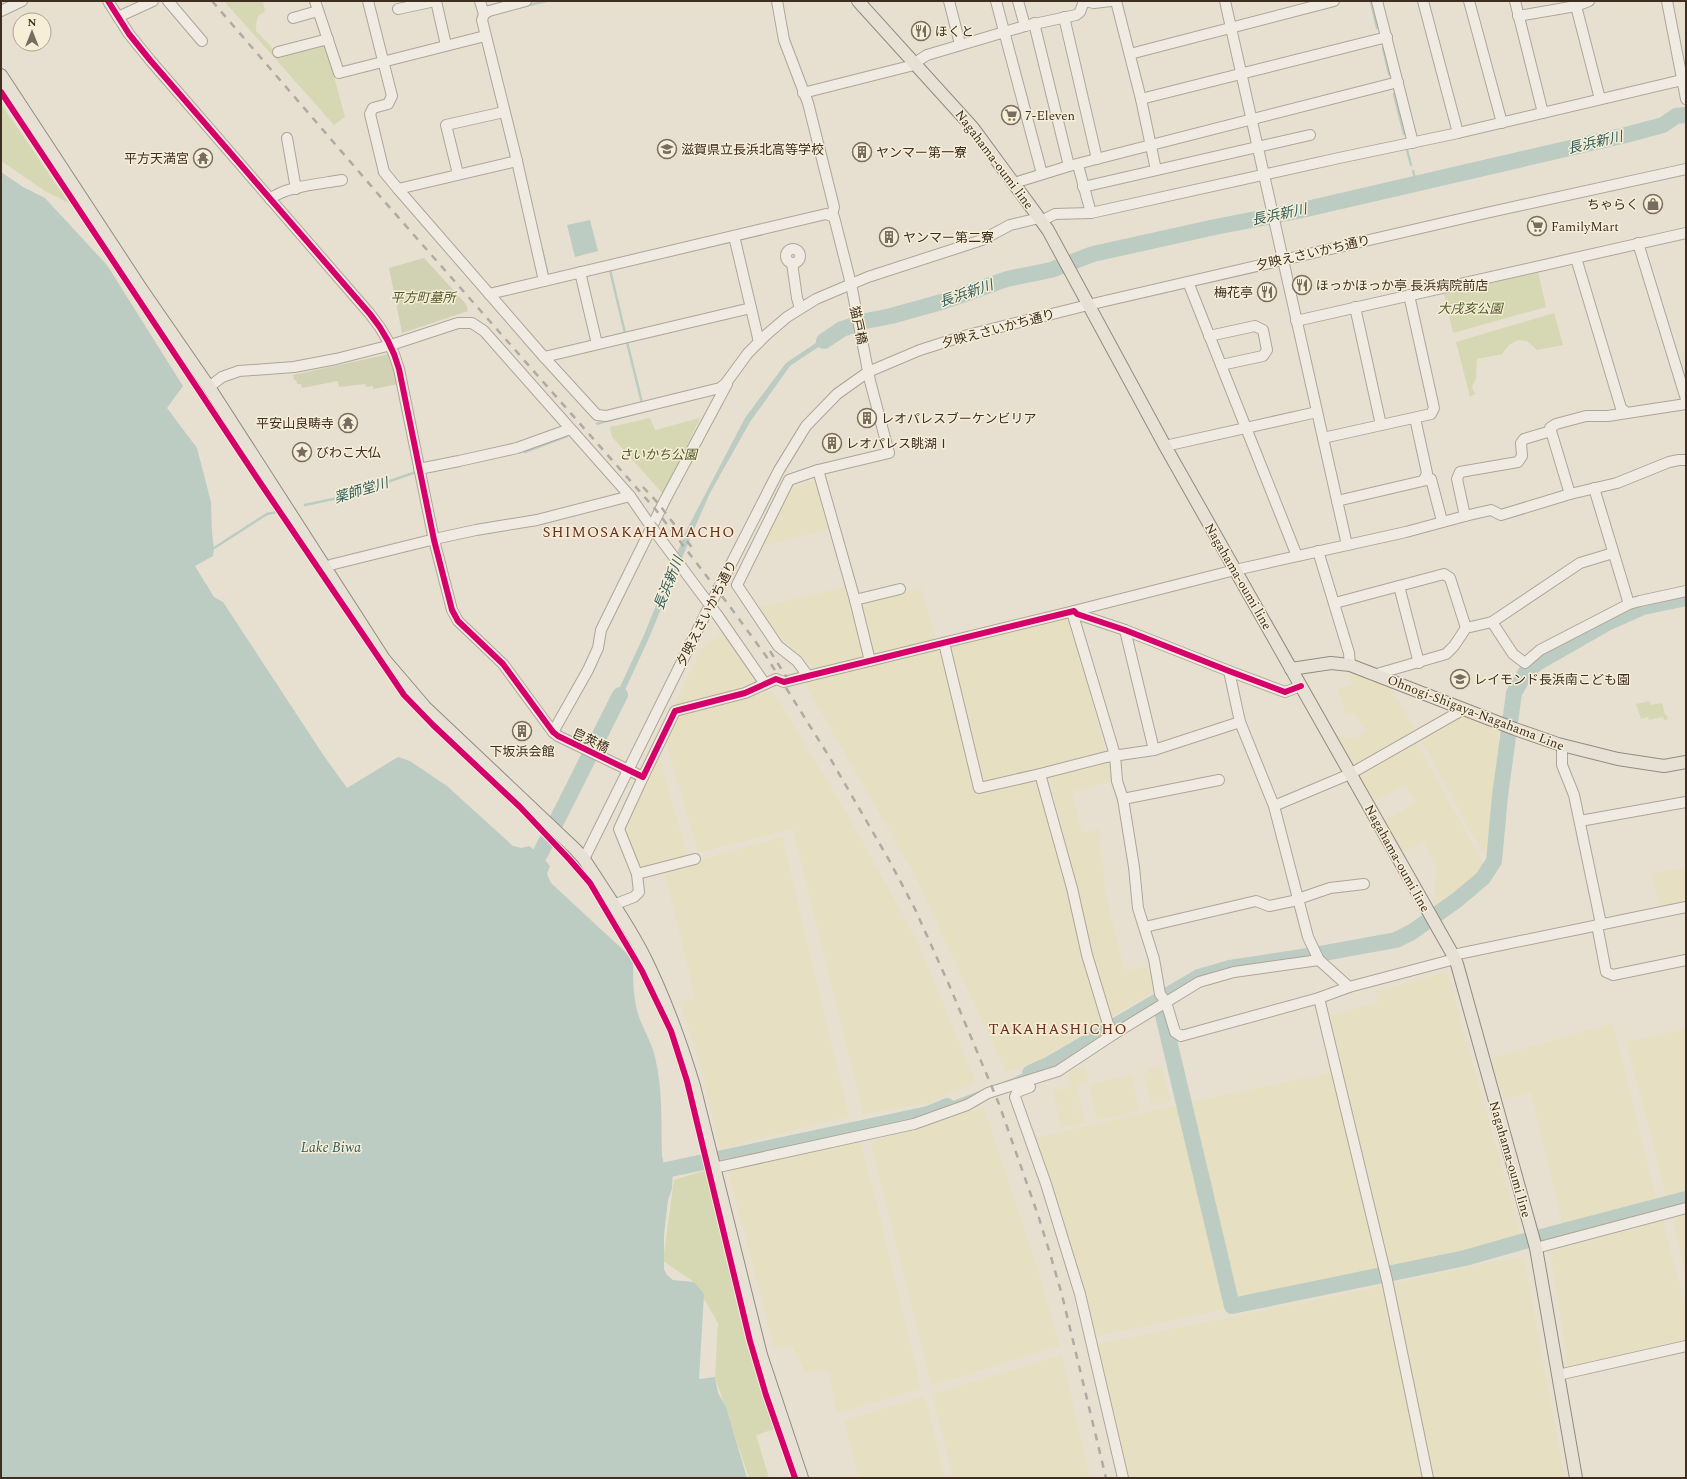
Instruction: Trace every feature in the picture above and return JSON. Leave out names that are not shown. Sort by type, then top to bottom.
[{"type":"main road","name":"Nagahama-oumi line","points":[[858,1],[915,62],[973,128],[1042,223],[1081,291],[1165,446],[1454,957],[1536,1248],[1576,1478]]},
{"type":"main road","points":[[1,75],[142,290],[209,387],[359,622],[389,665],[425,707],[584,859],[646,960],[682,1045],[761,1355],[802,1478]]},
{"type":"main road","name":"Ohnogi-Shigaya-Nagahama Line","points":[[1291,669],[1332,663],[1350,665],[1377,674],[1464,710],[1562,745],[1618,759],[1664,766],[1686,762]]},
{"type":"street","points":[[1,11],[22,1]]},
{"type":"street","points":[[108,1],[129,34],[154,65],[370,314],[382,330],[391,345],[399,370],[434,540],[452,610],[458,621],[503,664],[555,734],[598,648],[601,630],[665,500],[728,381],[743,360],[759,342],[780,323],[800,308],[825,294],[851,287],[982,240],[1010,225],[1042,223],[1055,214],[1091,213],[1265,178],[1413,142],[1502,123],[1600,98],[1684,82]]},
{"type":"street","points":[[118,16],[153,1]]},
{"type":"street","points":[[168,1],[202,41]]},
{"type":"street","points":[[315,1],[339,73],[485,36]]},
{"type":"street","points":[[368,1],[392,96],[388,104],[373,108],[370,114],[384,172],[595,414],[601,416],[717,389],[722,387],[728,381]]},
{"type":"street","points":[[398,9],[435,1],[446,45]]},
{"type":"street","points":[[480,1],[484,14],[482,20],[485,36],[517,161],[544,281]]},
{"type":"street","points":[[484,14],[492,10],[526,1]]},
{"type":"street","name":"猫戸橋","points":[[777,1],[784,40],[808,103],[834,207],[832,215],[836,220],[868,372],[888,453],[818,470]]},
{"type":"street","points":[[949,1],[960,44]]},
{"type":"street","points":[[996,1],[1042,174]]},
{"type":"street","points":[[1018,1],[1029,24],[1073,166],[1083,187],[1091,213]]},
{"type":"street","points":[[803,93],[910,66],[927,55],[1004,31],[1029,24],[1076,15],[1080,12],[1085,1],[1094,3],[1111,1]]},
{"type":"street","points":[[1116,1],[1141,99],[1156,170]]},
{"type":"street","points":[[1225,1],[1347,545]]},
{"type":"street","points":[[1130,54],[1334,1]]},
{"type":"street","points":[[1377,1],[1413,142]]},
{"type":"street","points":[[1423,1],[1458,133]]},
{"type":"street","points":[[1469,1],[1502,123]]},
{"type":"street","points":[[1515,1],[1543,113]]},
{"type":"street","points":[[1518,16],[1576,6],[1589,1]]},
{"type":"street","points":[[1667,1],[1684,82],[1686,99]]},
{"type":"street","points":[[1576,6],[1600,98]]},
{"type":"street","points":[[293,18],[318,11]]},
{"type":"street","points":[[1064,17],[1098,159]]},
{"type":"street","points":[[1141,99],[1387,37]]},
{"type":"street","points":[[278,52],[328,39]]},
{"type":"street","points":[[1014,183],[1151,145],[1398,82]]},
{"type":"street","points":[[458,174],[446,125],[504,112]]},
{"type":"street","points":[[1083,187],[1310,135]]},
{"type":"street","points":[[287,138],[296,189]]},
{"type":"street","points":[[398,189],[517,161]]},
{"type":"street","name":"夕映えさいかち通り","points":[[584,859],[779,470],[806,426],[837,394],[868,372],[920,350],[964,336],[1088,304],[1686,169]]},
{"type":"street","points":[[270,200],[275,195],[296,189],[342,180]]},
{"type":"street","points":[[489,294],[826,214],[832,215]]},
{"type":"street","points":[[1296,320],[1686,233]]},
{"type":"street","points":[[734,236],[759,342]]},
{"type":"street","points":[[1638,243],[1686,400]]},
{"type":"street","points":[[1576,258],[1615,393],[1621,408],[1627,413]]},
{"type":"street","points":[[792,263],[797,298],[800,308]]},
{"type":"street","points":[[580,272],[597,344]]},
{"type":"street","points":[[1188,282],[1297,556]]},
{"type":"street","points":[[1323,438],[1431,414],[1434,408],[1409,296]]},
{"type":"street","points":[[1355,307],[1381,425]]},
{"type":"street","points":[[544,356],[751,308]]},
{"type":"street","points":[[209,387],[222,377],[239,371],[300,367],[391,345],[458,323],[472,323],[484,331],[630,496],[718,616],[765,684]]},
{"type":"street","points":[[1209,336],[1255,326],[1262,330],[1267,350],[1263,356],[1221,365]]},
{"type":"street","points":[[1570,494],[1550,428],[1556,424],[1586,416],[1608,416],[1686,404]]},
{"type":"street","points":[[1165,446],[1317,412]]},
{"type":"street","points":[[1415,418],[1427,473],[1424,480]]},
{"type":"street","points":[[419,468],[517,448],[570,429]]},
{"type":"street","points":[[1465,516],[1457,479],[1460,472],[1518,462],[1522,456],[1521,443],[1524,439],[1551,431]]},
{"type":"street","points":[[613,905],[634,897],[639,892],[637,874],[619,829],[675,710],[746,693],[776,680],[784,682],[944,644],[1235,570],[1406,532],[1442,521],[1491,510],[1501,515],[1570,494],[1617,483],[1669,462],[1686,460]]},
{"type":"street","points":[[808,676],[797,661],[778,646],[737,585],[789,480],[818,470],[855,600],[870,661]]},
{"type":"street","points":[[1337,501],[1430,479],[1442,521]]},
{"type":"street","points":[[1594,488],[1629,604]]},
{"type":"street","points":[[325,567],[439,538],[537,520],[630,496]]},
{"type":"street","points":[[1318,551],[1335,603],[1349,653],[1350,665]]},
{"type":"street","points":[[1377,674],[1446,654],[1454,646],[1466,628],[1492,622],[1580,563],[1613,553]]},
{"type":"street","points":[[1335,603],[1444,574],[1450,578],[1466,628]]},
{"type":"street","points":[[1399,586],[1419,663]]},
{"type":"street","points":[[855,600],[900,589]]},
{"type":"street","points":[[1492,622],[1513,654],[1525,663],[1540,650],[1629,604],[1686,591]]},
{"type":"street","points":[[1073,611],[1077,614],[1125,630],[1229,672],[1285,692],[1301,686]]},
{"type":"street","points":[[1073,611],[1115,755],[1117,781],[1123,799],[1134,867],[1137,902],[1154,960],[1162,1002],[1175,1032],[1181,1036],[1319,998],[1349,987],[1454,957],[1599,924],[1686,907]]},
{"type":"street","points":[[1125,630],[1154,750]]},
{"type":"street","points":[[944,644],[978,788],[1115,755],[1154,750],[1240,722]]},
{"type":"street","points":[[1229,672],[1240,722],[1274,806],[1308,937],[1317,956],[1349,987]]},
{"type":"street","points":[[1274,806],[1350,774],[1464,710]]},
{"type":"street","name":"皀莢橋","points":[[555,734],[643,777]]},
{"type":"street","points":[[1562,745],[1562,765],[1574,795],[1580,821],[1599,924],[1606,972],[1613,975],[1686,960]]},
{"type":"street","points":[[1040,774],[1072,888],[1087,955],[1111,1030]]},
{"type":"street","points":[[1123,799],[1219,780]]},
{"type":"street","points":[[1580,821],[1686,802]]},
{"type":"street","points":[[637,874],[695,859]]},
{"type":"street","points":[[1145,927],[1256,901],[1269,906],[1298,900],[1330,888],[1364,884]]},
{"type":"street","points":[[1124,1478],[1080,1294],[1046,1184],[1015,1097],[1017,1092],[1046,1080],[1111,1030],[1199,982],[1234,972],[1317,956]]},
{"type":"street","points":[[1319,998],[1385,1274],[1428,1478]]},
{"type":"street","points":[[713,1163],[914,1124],[974,1102],[988,1094],[1058,1071]]},
{"type":"street","points":[[1536,1248],[1686,1208]]},
{"type":"street","points":[[1558,1375],[1686,1346]]},
{"type":"shaded area","points":[[819,480],[831,529],[762,546],[791,487]]},
{"type":"shaded area","points":[[845,587],[862,653],[858,659],[815,669],[781,638],[757,608]]},
{"type":"shaded area","points":[[921,588],[936,639],[880,655],[872,652],[861,604]]},
{"type":"shaded area","points":[[1069,614],[1105,751],[985,783],[949,646]]},
{"type":"shaded area","points":[[726,634],[749,667],[752,680],[741,688],[674,706],[703,644]]},
{"type":"shaded area","points":[[938,649],[977,791],[1039,778],[1102,1023],[1034,1063],[1006,1072],[913,872],[804,683]]},
{"type":"shaded area","points":[[1347,668],[1389,685],[1417,733],[1355,769],[1335,736],[1356,739],[1366,731],[1354,712],[1346,715],[1338,688],[1352,685]]},
{"type":"shaded area","points":[[773,691],[849,817],[918,942],[976,1083],[927,1103],[863,1114],[793,829],[698,853],[665,739],[676,714]]},
{"type":"shaded area","points":[[1462,716],[1500,731],[1487,847],[1482,852],[1421,740]]},
{"type":"shaded area","points":[[1416,742],[1485,867],[1477,877],[1434,909],[1436,866],[1424,841],[1402,853],[1385,821],[1416,802],[1405,785],[1373,802],[1357,774]]},
{"type":"shaded area","points":[[658,753],[688,857],[640,869],[624,829]]},
{"type":"shaded area","points":[[1110,760],[1114,764],[1114,781],[1072,792],[1082,833],[1099,829],[1102,842],[1098,843],[1105,868],[1102,869],[1106,882],[1103,883],[1124,970],[1149,967],[1151,980],[1154,979],[1155,991],[1109,1018],[1049,776]]},
{"type":"shaded area","points":[[782,837],[849,1116],[720,1149],[701,1068],[680,1002],[695,998],[664,870]]},
{"type":"shaded area","points":[[1686,868],[1686,904],[1660,910],[1651,873]]},
{"type":"shaded area","points":[[1447,972],[1521,1235],[1483,1248],[1389,1266],[1330,1016],[1378,1002],[1376,991]]},
{"type":"shaded area","points":[[1613,1023],[1657,1203],[1563,1228],[1531,1093],[1504,1100],[1491,1058]]},
{"type":"shaded area","points":[[1686,1029],[1686,1195],[1667,1199],[1626,1042]]},
{"type":"shaded area","points":[[1084,1065],[1089,1082],[1077,1086],[1086,1123],[1079,1124],[1068,1072]]},
{"type":"shaded area","points":[[1161,1066],[1170,1099],[1169,1102],[1156,1105],[1155,1102],[1150,1102],[1144,1073],[1146,1072],[1146,1069]]},
{"type":"shaded area","points":[[1333,1072],[1379,1271],[1204,1314],[1098,1336],[1093,1331],[1035,1138],[1176,1105]]},
{"type":"shaded area","points":[[1132,1074],[1139,1111],[1097,1120],[1089,1085]]},
{"type":"shaded area","points":[[1070,1086],[1079,1125],[1061,1128],[1053,1091]]},
{"type":"shaded area","points":[[984,1107],[1038,1269],[1060,1346],[936,1384],[930,1383],[870,1141]]},
{"type":"shaded area","points":[[860,1140],[879,1212],[921,1388],[841,1413],[836,1411],[828,1370],[805,1372],[792,1346],[774,1350],[728,1170]]},
{"type":"shaded area","points":[[1686,1215],[1686,1274],[1672,1218]]},
{"type":"shaded area","points":[[1663,1221],[1686,1309],[1686,1342],[1568,1368],[1550,1252]]},
{"type":"shaded area","points":[[1524,1257],[1565,1478],[1433,1478],[1393,1286],[1395,1283],[1496,1261]]},
{"type":"shaded area","points":[[1383,1286],[1422,1478],[1127,1478],[1096,1347],[1098,1344]]},
{"type":"shaded area","points":[[1062,1355],[1090,1478],[953,1478],[932,1394]]},
{"type":"shaded area","points":[[921,1397],[926,1400],[945,1478],[858,1478],[844,1421]]},
{"type":"green space","points":[[224,1],[263,1],[265,12],[258,17],[256,31],[279,55],[325,43],[345,117],[334,125]]},
{"type":"green space","points":[[1,104],[69,203],[45,191],[1,161]]},
{"type":"green space","name":"平方町墓所","points":[[424,258],[466,304],[468,311],[402,333],[389,268]]},
{"type":"green space","name":"大戌亥公園","points":[[1538,272],[1546,307],[1453,333],[1444,294]]},
{"type":"green space","points":[[1554,313],[1563,345],[1537,350],[1527,341],[1518,340],[1509,345],[1502,354],[1477,359],[1476,378],[1472,387],[1475,394],[1470,397],[1456,342]]},
{"type":"green space","points":[[389,354],[399,384],[373,389],[373,386],[366,387],[365,384],[339,387],[338,381],[302,388],[301,384],[297,384],[296,380],[294,380],[293,375]]},
{"type":"green space","name":"さいかち公園","points":[[650,418],[655,430],[700,418],[664,495],[612,437],[610,427]]},
{"type":"green space","points":[[1650,701],[1651,705],[1662,703],[1665,715],[1667,715],[1668,719],[1664,720],[1663,717],[1649,720],[1648,717],[1641,719],[1636,704]]},
{"type":"green space","points":[[707,1170],[752,1359],[775,1429],[756,1435],[769,1478],[749,1478],[715,1377],[718,1323],[694,1282],[663,1261],[674,1180]]},
{"type":"water","name":"Lake Biwa","points":[[1,172],[23,187],[45,198],[107,265],[183,386],[167,408],[197,448],[211,502],[214,549],[213,556],[195,566],[214,597],[223,602],[324,756],[347,788],[398,757],[410,761],[447,786],[513,846],[521,848],[529,846],[540,854],[550,866],[547,874],[551,883],[633,959],[636,1007],[654,1052],[658,1069],[661,1106],[662,1156],[664,1164],[673,1168],[672,1189],[668,1200],[664,1235],[664,1269],[667,1275],[673,1280],[694,1282],[704,1294],[699,1379],[715,1377],[718,1393],[726,1407],[747,1478],[1,1478]]},
{"type":"water","points":[[590,220],[598,251],[575,257],[567,225]]},
{"type":"water","points":[[841,326],[842,331],[790,366],[750,422],[710,493],[649,638],[613,716],[608,713],[644,635],[686,531],[745,418],[786,363]]},
{"type":"water","points":[[642,411],[642,413],[597,425],[595,423]]},
{"type":"water","points":[[1049,1061],[1051,1066],[1015,1083],[929,1116],[927,1111],[1013,1078]]},
{"type":"waterway","points":[[525,6],[546,1]]},
{"type":"waterway","name":"薬師堂川","points":[[1371,2],[1377,28]]},
{"type":"waterway","name":"薬師堂川","points":[[1383,48],[1389,74]]},
{"type":"waterway","name":"薬師堂川","points":[[1394,94],[1404,134]]},
{"type":"waterway","name":"長浜新川","points":[[824,341],[842,329],[866,321],[891,316],[945,301],[1007,279],[1051,270],[1093,254],[1215,227],[1298,211],[1626,135],[1663,125],[1676,116],[1686,115]]},
{"type":"waterway","name":"薬師堂川","points":[[1407,150],[1411,165]]},
{"type":"waterway","name":"薬師堂川","points":[[1413,171],[1416,182]]},
{"type":"waterway","points":[[542,250],[547,271]]},
{"type":"waterway","points":[[610,270],[625,333]]},
{"type":"waterway","points":[[627,342],[642,403]]},
{"type":"waterway","name":"薬師堂川","points":[[525,452],[567,436]]},
{"type":"waterway","name":"薬師堂川","points":[[305,505],[347,496],[416,472]]},
{"type":"waterway","name":"薬師堂川","points":[[211,550],[267,514],[277,512]]},
{"type":"waterway","points":[[1030,1073],[1050,1064],[1199,977],[1230,968],[1396,940],[1412,932],[1457,900],[1483,878],[1494,861],[1500,796],[1514,693],[1526,672],[1537,663],[1607,623],[1643,607],[1686,598]]},
{"type":"waterway","name":"長浜新川","points":[[526,870],[540,854],[620,695]]},
{"type":"waterway","points":[[1155,1003],[1162,1011],[1232,1306],[1465,1258],[1525,1241]]},
{"type":"waterway","points":[[652,1173],[928,1114],[947,1106]]},
{"type":"waterway","points":[[1541,1237],[1686,1199]]},
{"type":"railway","points":[[212,1],[391,209],[656,510],[766,656],[830,758],[889,860],[915,909],[950,987],[999,1104],[1039,1218],[1062,1295],[1106,1478]]},
{"type":"railway","points":[[643,487],[658,503],[693,549]]},
{"type":"railway","points":[[770,651],[787,678]]},
{"type":"cycle path","points":[[108,1],[129,34],[150,60],[370,314],[384,333],[391,346],[399,369],[434,540],[452,610],[458,621],[503,664],[553,732],[558,736],[643,777],[675,711],[745,693],[776,679],[784,682],[1074,611],[1077,614],[1125,630],[1285,692],[1301,686]]},
{"type":"cycle path","points":[[1,92],[257,478],[404,695],[433,725],[520,807],[590,883],[642,971],[671,1031],[687,1081],[750,1341],[766,1395],[795,1478]]},
{"type":"place","name":"ほくと","points":[[921,31]]},
{"type":"place","name":"7-Eleven","points":[[1011,115]]},
{"type":"place","name":"滋賀県立長浜北高等学校","points":[[667,149]]},
{"type":"place","name":"ヤンマー第一寮","points":[[862,152]]},
{"type":"place","name":"平方天満宮","points":[[203,158]]},
{"type":"place","name":"ちゃらく","points":[[1653,204]]},
{"type":"place","name":"FamilyMart","points":[[1537,226]]},
{"type":"place","name":"ヤンマー第二寮","points":[[889,237]]},
{"type":"place","name":"ほっかほっか亭 長浜病院前店","points":[[1302,285]]},
{"type":"place","name":"梅花亭","points":[[1267,292]]},
{"type":"place","name":"レオパレスブーケンビリア","points":[[867,418]]},
{"type":"place","name":"平安山良畴寺","points":[[348,423]]},
{"type":"place","name":"レオパレス眺湖Ⅰ","points":[[832,443]]},
{"type":"place","name":"びわこ大仏","points":[[302,452]]},
{"type":"place","name":"レイモンド長浜南こども園","points":[[1460,679]]},
{"type":"place","name":"下坂浜会館","points":[[522,731]]},
{"type":"district","name":"SHIMOSAKAHAMACHO","points":[[639,532]]},
{"type":"district","name":"TAKAHASHICHO","points":[[1058,1029]]}]
